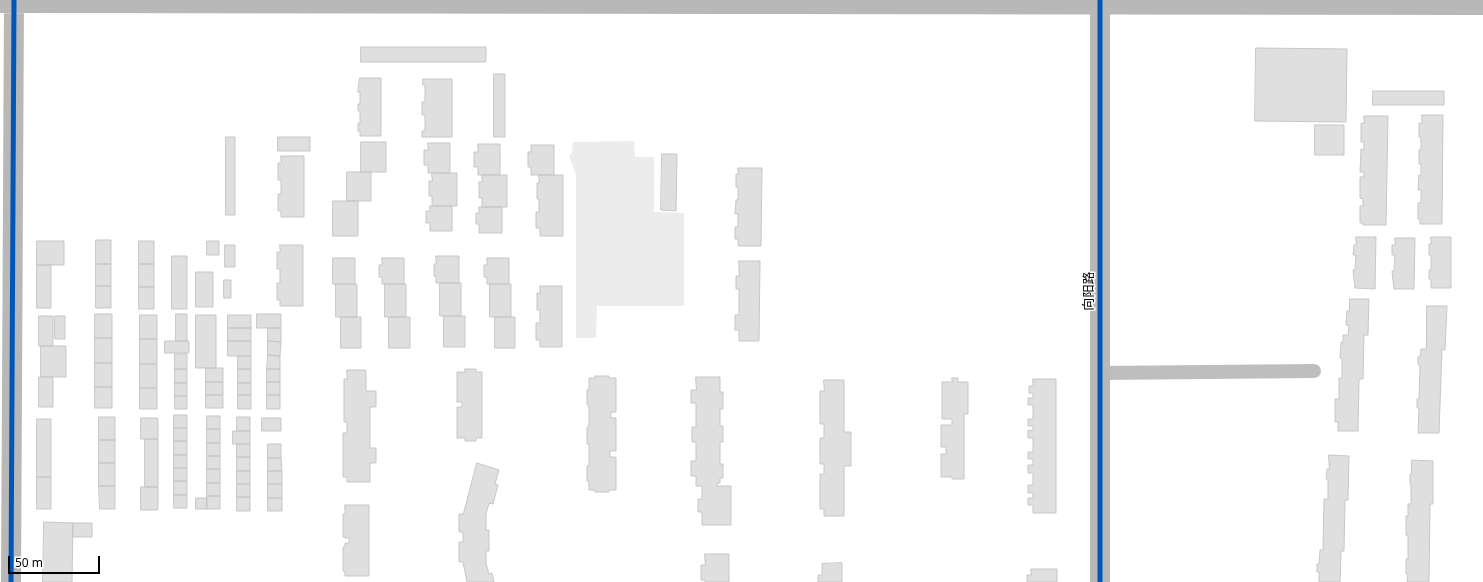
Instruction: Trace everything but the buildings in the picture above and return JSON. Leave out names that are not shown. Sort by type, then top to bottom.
[{"type":"main road","points":[[12,582],[9,2],[1100,2],[1483,5]]},
{"type":"main road","name":"向阳路","points":[[1100,2],[1100,582]]},
{"type":"street","points":[[1100,373],[1314,371]]},
{"type":"shaded area","points":[[634,141],[635,157],[654,157],[654,212],[684,213],[684,306],[597,306],[596,338],[576,338],[576,175],[569,155],[572,153],[573,142]]},
{"type":"cycle path","points":[[11,582],[14,0]]},
{"type":"cycle path","points":[[1100,0],[1100,582]]}]
